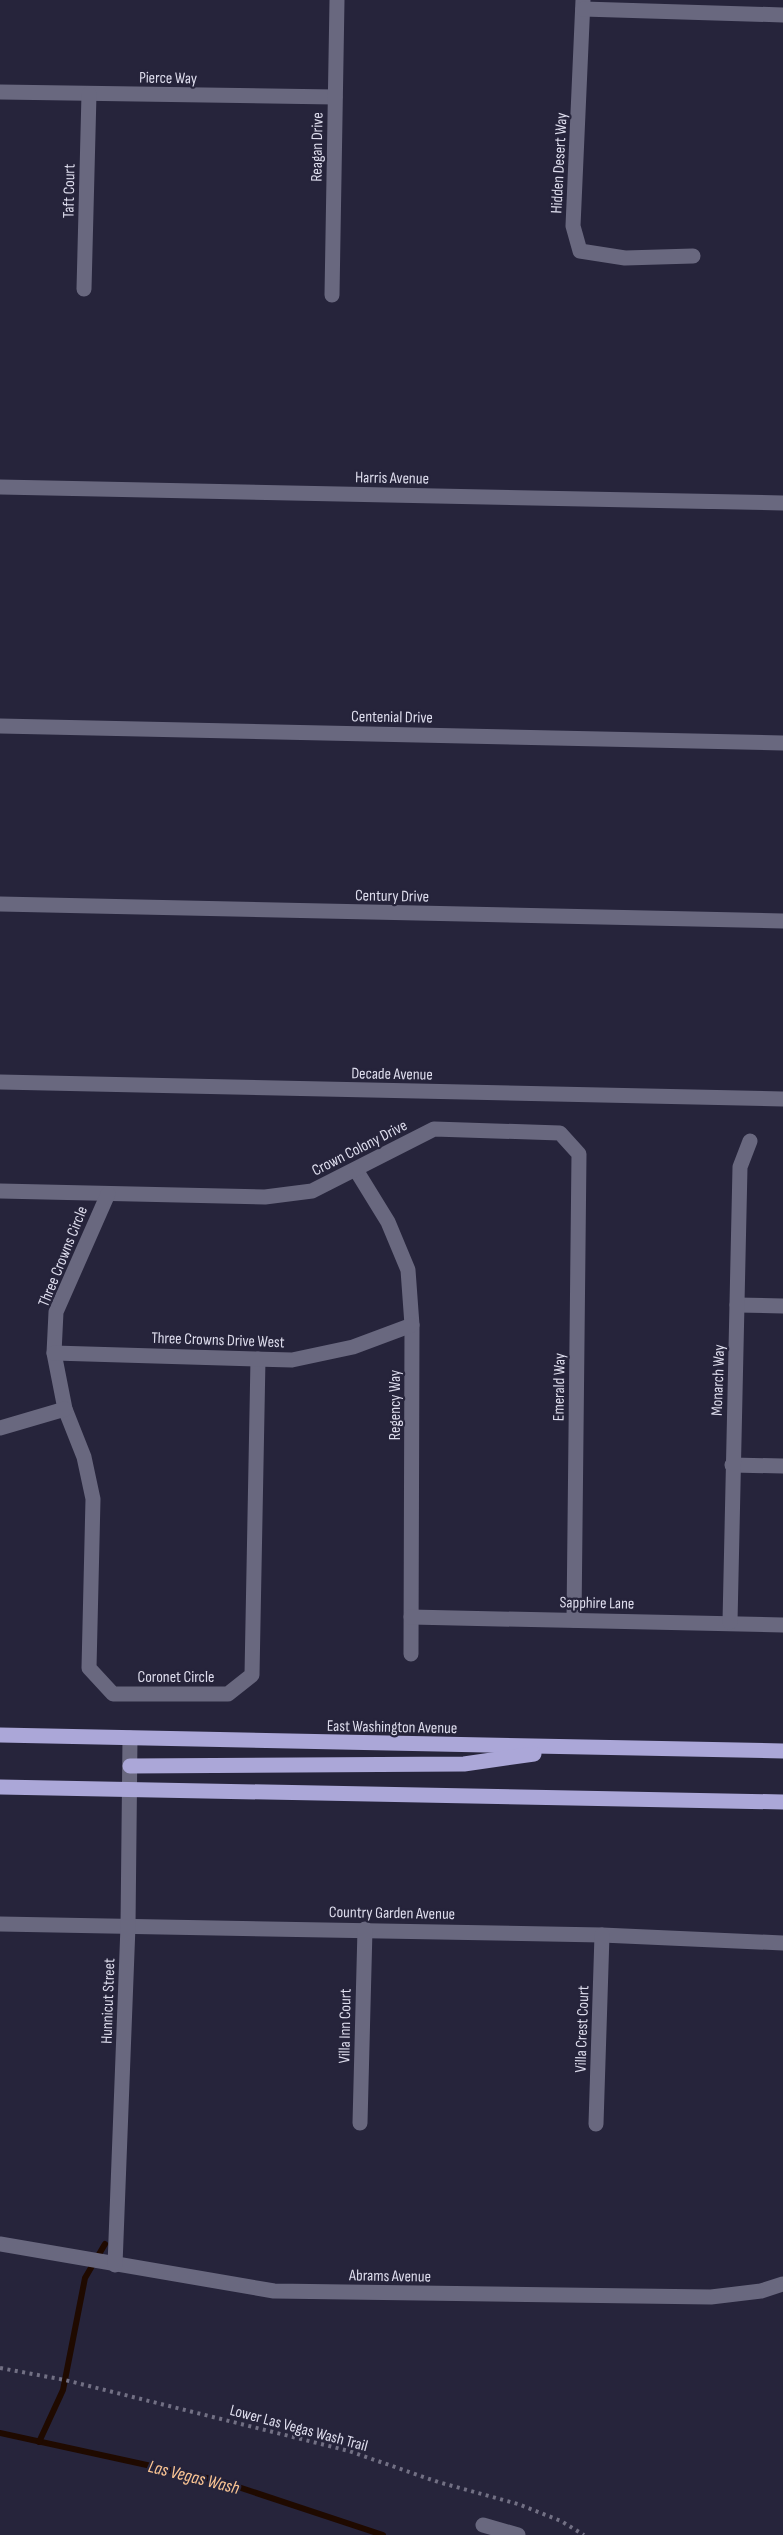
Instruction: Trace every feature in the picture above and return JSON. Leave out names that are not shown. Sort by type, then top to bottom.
[{"type":"main road","name":"East Washington Avenue","points":[[0,1735],[783,1751]]},
{"type":"main road","points":[[130,1766],[464,1764],[582,1748]]},
{"type":"main road","points":[[0,1787],[783,1802]]},
{"type":"main road","points":[[762,1802],[783,1796]]},
{"type":"street","name":"Reagan Drive","points":[[332,295],[337,0]]},
{"type":"street","points":[[583,5],[783,15]]},
{"type":"street","name":"Hidden Desert Way","points":[[583,5],[573,226],[580,250],[625,258],[693,256]]},
{"type":"street","name":"Pierce Way","points":[[0,92],[335,97]]},
{"type":"street","name":"Taft Court","points":[[84,289],[89,94]]},
{"type":"street","name":"Harris Avenue","points":[[0,487],[783,503]]},
{"type":"street","name":"Centenial Drive","points":[[0,726],[783,743]]},
{"type":"street","name":"Century Drive","points":[[0,904],[783,921]]},
{"type":"street","name":"Decade Avenue","points":[[0,1082],[783,1099]]},
{"type":"street","name":"Crown Colony Drive","points":[[0,1191],[266,1197],[312,1191],[434,1129],[560,1133],[579,1154]]},
{"type":"street","name":"Monarch Way","points":[[730,1622],[740,1167],[750,1141]]},
{"type":"street","name":"Emerald Way","points":[[574,1620],[579,1154]]},
{"type":"street","name":"Regency Way","points":[[356,1170],[388,1222],[408,1270],[412,1325],[411,1654]]},
{"type":"street","name":"Three Crowns Circle","points":[[65,1409],[54,1353],[56,1312],[108,1194]]},
{"type":"street","points":[[737,1305],[783,1306]]},
{"type":"street","name":"Three Crowns Drive West","points":[[54,1353],[292,1360],[353,1347],[412,1325]]},
{"type":"street","name":"Coronet Circle","points":[[65,1409],[84,1456],[93,1499],[88,1668],[113,1694],[228,1694],[252,1675],[258,1359]]},
{"type":"street","points":[[0,1428],[65,1409]]},
{"type":"street","points":[[732,1465],[783,1466]]},
{"type":"street","name":"Sapphire Lane","points":[[411,1617],[730,1622],[783,1625]]},
{"type":"street","name":"Hunnicut Street","points":[[115,2265],[128,1926],[130,1738]]},
{"type":"street","name":"Country Garden Avenue","points":[[0,1924],[365,1929],[602,1935],[783,1943]]},
{"type":"street","name":"Villa Inn Court","points":[[360,2123],[365,1929]]},
{"type":"street","name":"Villa Crest Court","points":[[596,2124],[602,1935]]},
{"type":"street","name":"Abrams Avenue","points":[[0,2244],[274,2291],[711,2297],[761,2291],[783,2284]]},
{"type":"street","points":[[483,2525],[518,2535]]},
{"type":"path","name":"Lower Las Vegas Wash Trail","points":[[0,2368],[65,2380],[349,2451],[438,2482],[518,2504],[561,2521],[584,2535]]},
{"type":"waterway","points":[[39,2442],[63,2390],[85,2278],[105,2244]]},
{"type":"waterway","name":"Las Vegas Wash","points":[[0,2433],[220,2481],[383,2535]]}]
